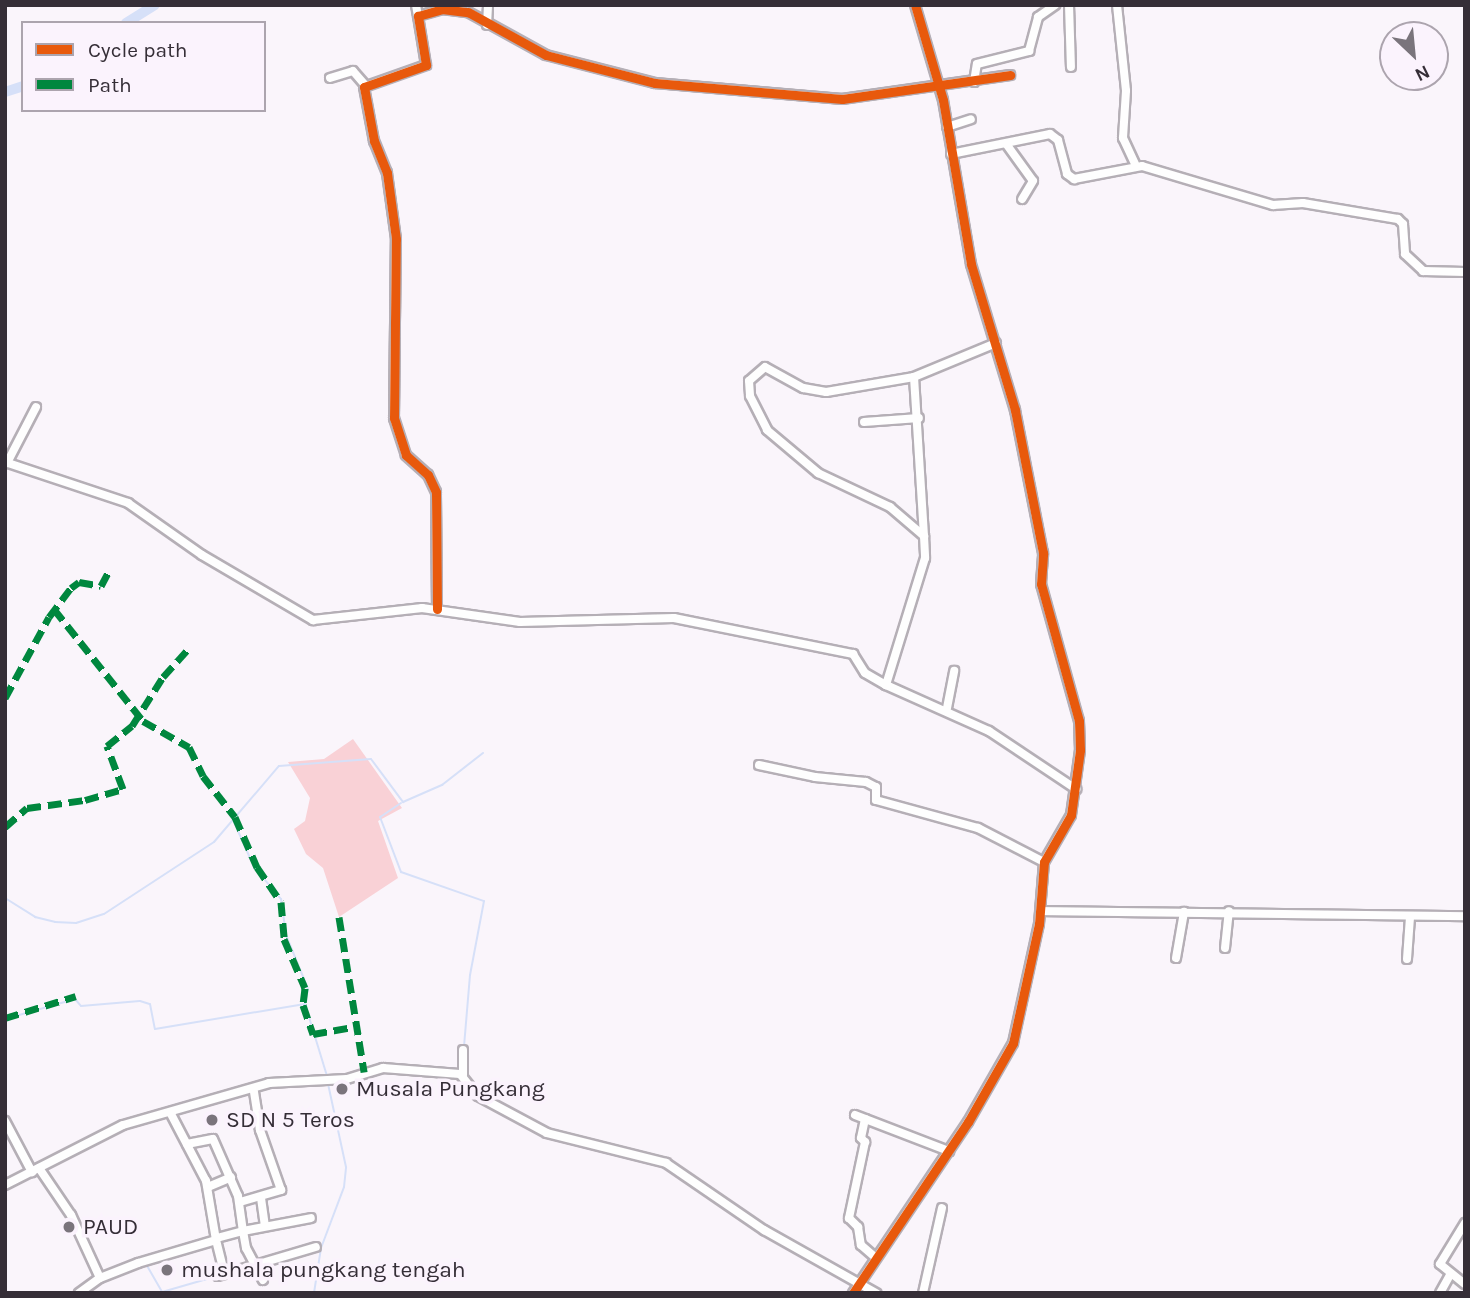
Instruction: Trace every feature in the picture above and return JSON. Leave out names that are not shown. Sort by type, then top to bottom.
[{"type":"street","points":[[365,85],[426,65],[416,5]]},
{"type":"street","points":[[487,25],[488,5]]},
{"type":"street","points":[[853,1293],[874,1257],[949,1151],[1017,1033],[1040,912],[1044,862],[1071,815],[1076,789],[1079,721],[1041,584],[1044,553],[996,343],[973,270],[939,88],[915,5]]},
{"type":"street","points":[[974,82],[977,64],[1029,51],[1038,17],[1055,5]]},
{"type":"street","points":[[1069,5],[1071,67]]},
{"type":"street","points":[[1118,5],[1126,91],[1123,138],[1136,166]]},
{"type":"street","points":[[418,16],[456,9],[565,62],[643,81],[833,99],[939,88],[1010,75]]},
{"type":"street","points":[[330,78],[353,71],[365,85],[374,141],[387,173],[396,239],[394,418],[406,455],[428,475],[436,492],[437,609]]},
{"type":"street","points":[[947,127],[971,119]]},
{"type":"street","points":[[951,154],[1007,145],[1039,134],[1054,135],[1067,174],[1074,179],[1136,166],[1273,205],[1303,203],[1398,219],[1403,224],[1405,254],[1423,271],[1465,272]]},
{"type":"street","points":[[1007,145],[1033,179],[1022,200]]},
{"type":"street","points":[[924,536],[890,507],[818,472],[771,435],[755,412],[749,387],[751,378],[765,367],[819,392],[915,377],[996,343]]},
{"type":"street","points":[[886,685],[925,558],[915,377]]},
{"type":"street","points":[[36,407],[6,462],[128,503],[202,555],[313,620],[437,609],[520,622],[674,618],[853,654],[865,674],[886,685],[947,708],[989,730],[1076,789]]},
{"type":"street","points":[[864,422],[919,418]]},
{"type":"street","points":[[947,708],[954,671]]},
{"type":"street","points":[[759,765],[815,778],[866,782],[876,787],[874,799],[978,828],[1044,862]]},
{"type":"street","points":[[1040,912],[1229,911],[1410,917],[1465,916]]},
{"type":"street","points":[[1225,947],[1229,911]]},
{"type":"street","points":[[1176,958],[1184,912]]},
{"type":"street","points":[[1407,959],[1410,917]]},
{"type":"street","points":[[463,1050],[463,1075],[478,1096],[547,1133],[666,1163],[764,1230],[876,1293]]},
{"type":"street","points":[[5,1185],[123,1125],[269,1083],[347,1079],[383,1068],[463,1075]]},
{"type":"street","points":[[240,1202],[279,1193],[282,1187],[260,1130],[254,1091]]},
{"type":"street","points":[[171,1114],[208,1186],[221,1274],[255,1267],[316,1247]]},
{"type":"street","points":[[855,1115],[949,1151]]},
{"type":"street","points":[[865,1119],[861,1138],[865,1142],[849,1218],[858,1227],[861,1245],[874,1257]]},
{"type":"street","points":[[5,1121],[32,1171],[71,1215],[98,1280]]},
{"type":"street","points":[[187,1144],[212,1138],[240,1202],[243,1231],[262,1280]]},
{"type":"street","points":[[208,1186],[231,1177]]},
{"type":"street","points":[[261,1198],[265,1226]]},
{"type":"street","points":[[922,1293],[942,1208]]},
{"type":"street","points":[[79,1293],[98,1280],[124,1269],[216,1239],[265,1226],[311,1218]]},
{"type":"street","points":[[1465,1223],[1440,1264],[1450,1275],[1465,1284]]},
{"type":"street","points":[[1440,1293],[1450,1275]]},
{"type":"shaded area","points":[[353,739],[402,808],[378,821],[398,878],[339,917],[323,868],[306,854],[294,829],[305,821],[310,798],[288,762],[324,759]]},
{"type":"waterway","points":[[129,21],[155,5]]},
{"type":"waterway","points":[[5,92],[21,87]]},
{"type":"waterway","points":[[5,898],[35,917],[55,922],[76,923],[104,914],[214,842],[279,766],[371,759],[403,802],[442,785],[483,753]]},
{"type":"waterway","points":[[401,803],[380,817],[401,872],[484,901],[470,975],[464,1047]]},
{"type":"waterway","points":[[234,822],[254,867],[281,899],[286,935],[308,989],[305,1003]]},
{"type":"waterway","points":[[5,1019],[75,999],[81,1006],[140,1001],[150,1004],[155,1029],[305,1004],[327,1076]]},
{"type":"waterway","points":[[314,1293],[321,1248],[344,1187],[346,1167],[328,1084]]},
{"type":"waterway","points":[[146,1264],[162,1292],[214,1277]]},
{"type":"marked path","points":[[5,698],[49,617],[71,588],[79,582],[101,586],[110,569]]},
{"type":"marked path","points":[[54,609],[143,721],[189,747],[203,776],[235,817],[257,867],[281,902],[284,939],[305,988],[303,1005],[313,1034],[359,1026]]},
{"type":"marked path","points":[[5,827],[27,808],[85,800],[123,789],[107,746],[132,726],[163,677],[189,648]]},
{"type":"marked path","points":[[339,917],[364,1072]]},
{"type":"marked path","points":[[5,1018],[76,996]]},
{"type":"cycle path","points":[[853,1293],[968,1122],[1013,1043],[1039,924],[1044,862],[1071,815],[1080,750],[1079,721],[1041,584],[1043,553],[1015,410],[971,264],[943,100],[915,5]]},
{"type":"cycle path","points":[[437,609],[436,492],[428,475],[406,455],[394,418],[396,239],[387,173],[374,141],[364,87],[426,65],[418,16],[442,9],[468,12],[546,55],[655,83],[842,99],[1010,75]]},
{"type":"place","name":"Musala Pungkang","points":[[342,1089]]},
{"type":"place","name":"SD N 5 Teros","points":[[212,1120]]},
{"type":"place","name":"PAUD","points":[[69,1227]]},
{"type":"place","name":"mushala pungkang tengah","points":[[167,1270]]}]
